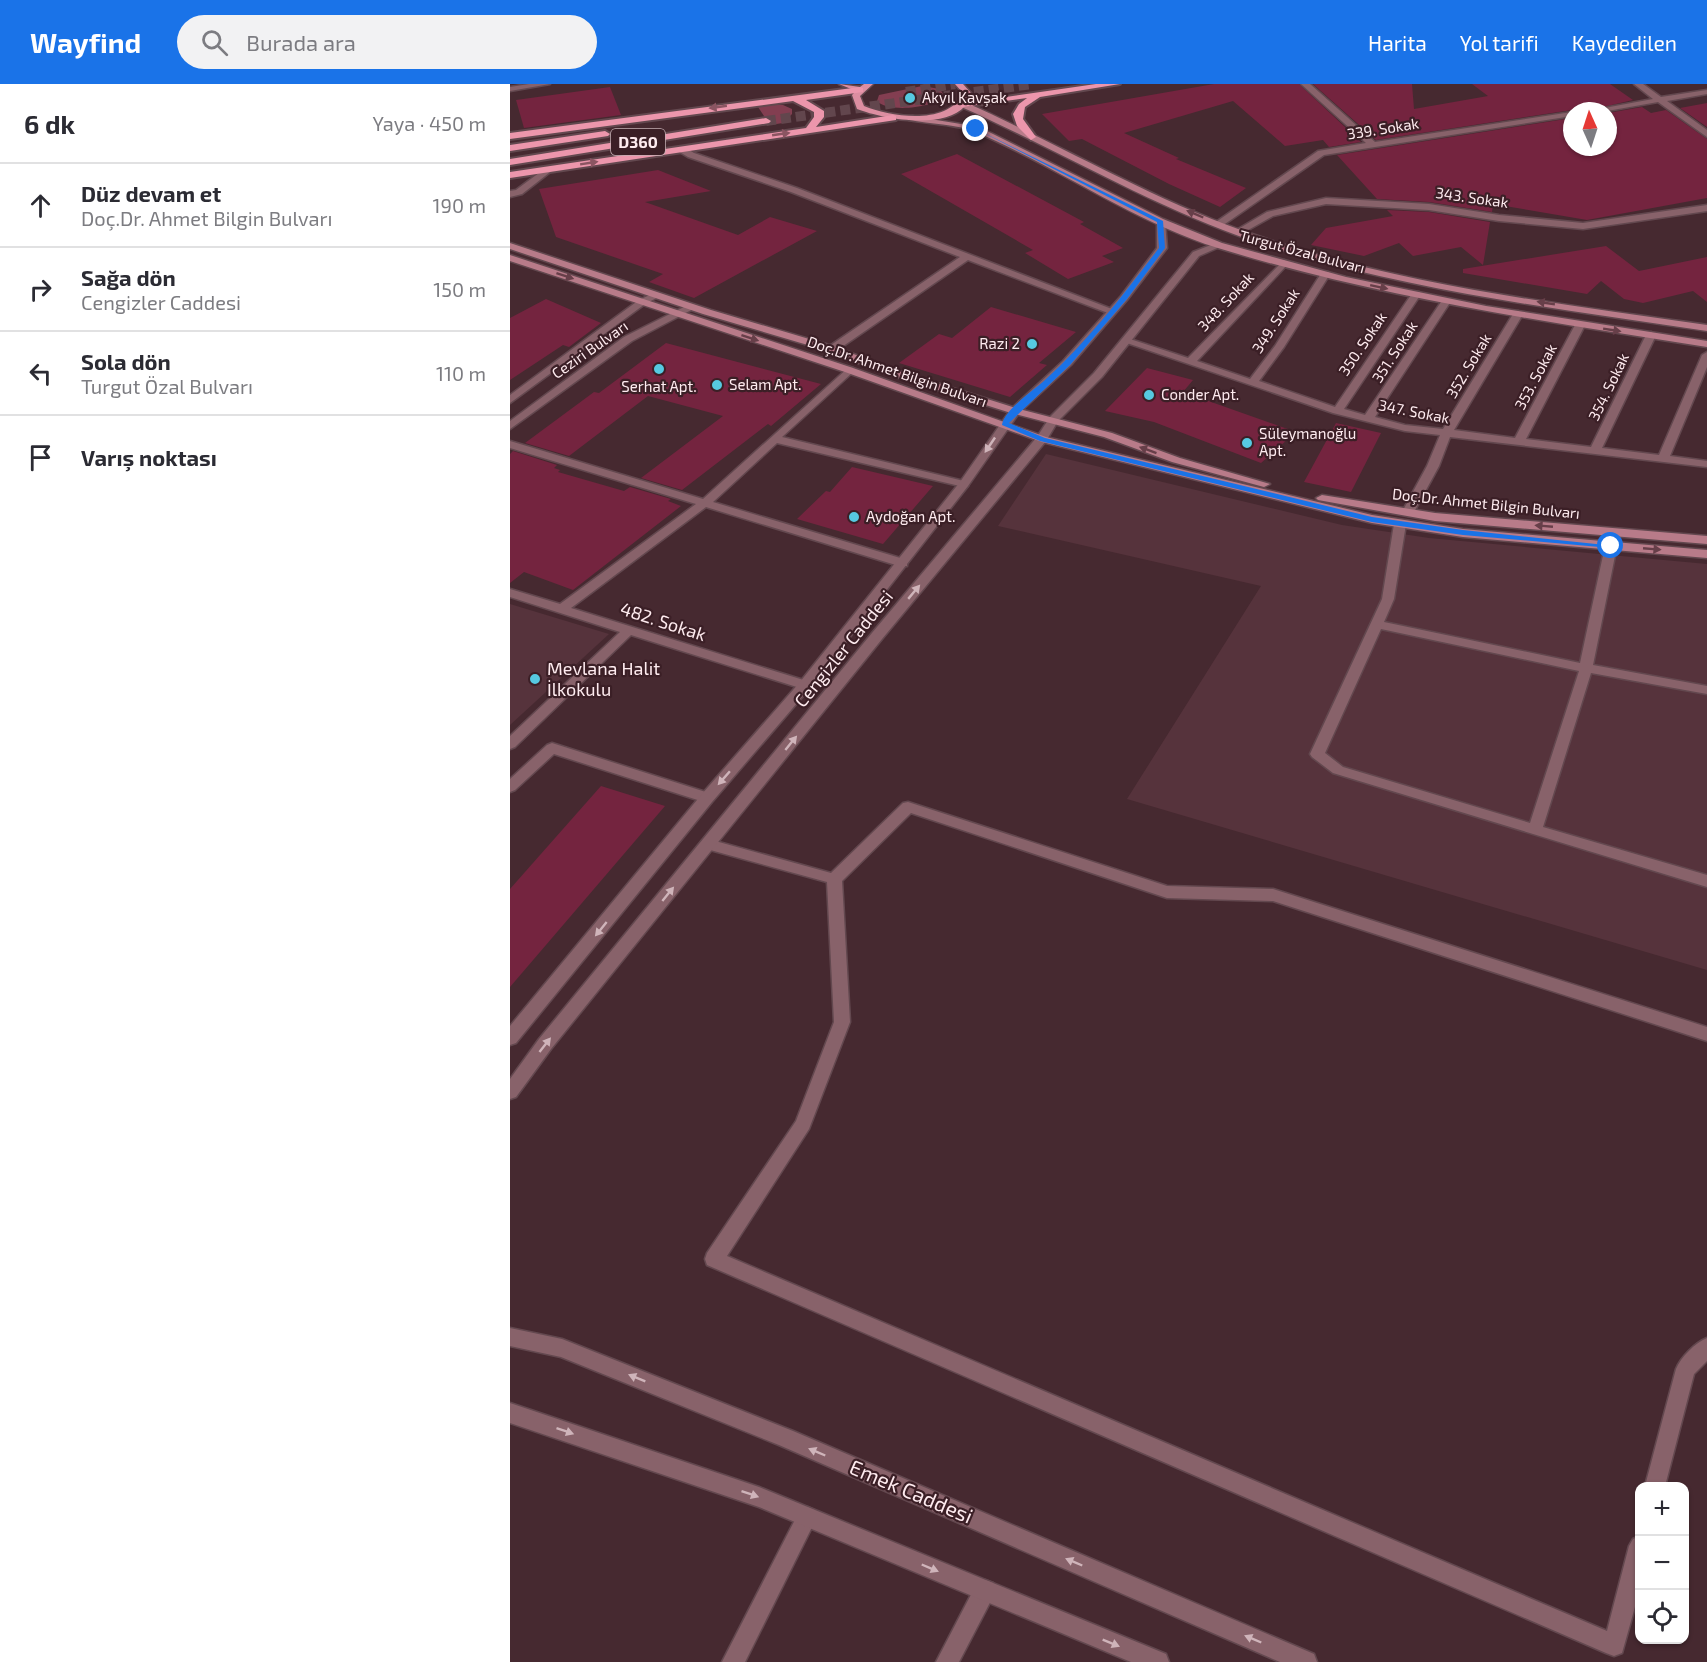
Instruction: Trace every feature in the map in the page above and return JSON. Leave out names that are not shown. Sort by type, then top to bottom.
[{"type":"highway","points":[[962,104],[1116,84]]},
{"type":"highway","points":[[778,99],[798,89]]},
{"type":"highway","points":[[510,136],[860,90]]},
{"type":"highway","points":[[1006,91],[1018,95],[1040,95]]},
{"type":"highway","points":[[1031,136],[1018,122],[1017,112],[1021,105],[1040,95]]},
{"type":"highway","points":[[778,99],[799,99],[819,111],[819,117],[809,130]]},
{"type":"highway","name":"D360","points":[[510,148],[760,112]]},
{"type":"highway","points":[[510,175],[893,118]]},
{"type":"highway","name":"D360","points":[[510,162],[766,121]]},
{"type":"main road","points":[[843,84],[860,90]]},
{"type":"main road","points":[[869,84],[860,90],[855,101],[860,107],[874,114],[893,118],[912,118],[944,113],[962,104],[967,93],[959,84]]},
{"type":"main road","name":"Turgut Özal Bulvarı","points":[[962,104],[1154,196],[1219,224],[1331,261],[1464,290],[1707,328]]},
{"type":"main road","name":"Turgut Özal Bulvarı","points":[[912,118],[976,129],[1160,221],[1219,245],[1325,274],[1446,301],[1707,344]]},
{"type":"main road","name":"Doç.Dr. Ahmet Bilgin Bulvarı","points":[[510,246],[693,307],[832,349],[882,369],[1015,411],[1054,419],[1176,460],[1316,497],[1463,533],[1707,554]]},
{"type":"main road","name":"Doç.Dr. Ahmet Bilgin Bulvarı","points":[[513,261],[849,370],[1042,439],[1372,519],[1404,518],[1707,540]]},
{"type":"street","points":[[510,89],[546,84]]},
{"type":"street","points":[[1305,84],[1372,144]]},
{"type":"street","points":[[1638,84],[1707,134]]},
{"type":"street","points":[[1617,107],[1707,92]]},
{"type":"street","name":"339. Sokak","points":[[1219,224],[1321,153],[1563,115]]},
{"type":"street","points":[[681,149],[691,155],[794,190],[1112,311]]},
{"type":"street","points":[[510,194],[519,192],[550,169]]},
{"type":"street","name":"343. Sokak","points":[[1238,232],[1270,214],[1326,201],[1430,207],[1499,218],[1583,226],[1707,208]]},
{"type":"street","name":"Cengizler Caddesi","points":[[510,1038],[707,798],[805,685],[964,484],[1004,424],[1067,363],[1112,311],[1162,248],[1160,221]]},
{"type":"street","name":"Cengizler Caddesi","points":[[510,1092],[545,1044],[877,636],[1042,439],[1054,419],[1126,341],[1196,254],[1219,245]]},
{"type":"street","points":[[832,349],[966,257]]},
{"type":"street","name":"348. Sokak","points":[[1190,362],[1284,263]]},
{"type":"street","name":"349. Sokak","points":[[1252,383],[1280,347],[1325,274]]},
{"type":"street","name":"350. Sokak","points":[[1337,411],[1416,294]]},
{"type":"street","name":"Ceziri Bulvarı","points":[[510,400],[642,302],[657,295]]},
{"type":"street","name":"351. Sokak","points":[[1368,418],[1446,301]]},
{"type":"street","name":"Ceziri Bulvarı","points":[[510,426],[628,339],[676,313],[693,307]]},
{"type":"street","name":"352. Sokak","points":[[1518,314],[1446,434],[1433,466],[1404,518],[1388,599],[1317,754],[1338,770],[1535,830]]},
{"type":"street","name":"353. Sokak","points":[[1518,443],[1580,324]]},
{"type":"street","name":"354. Sokak","points":[[1595,451],[1651,336]]},
{"type":"street","name":"347. Sokak","points":[[1126,341],[1337,411],[1405,428],[1707,464]]},
{"type":"street","points":[[1663,459],[1707,356]]},
{"type":"street","points":[[562,609],[706,502],[849,370]]},
{"type":"street","points":[[775,439],[964,484]]},
{"type":"street","points":[[510,444],[903,563]]},
{"type":"street","points":[[1611,546],[1586,668],[1535,830],[1707,881]]},
{"type":"street","name":"482. Sokak","points":[[510,593],[805,685]]},
{"type":"street","points":[[1376,624],[1586,668],[1707,690]]},
{"type":"street","points":[[510,744],[629,630]]},
{"type":"street","points":[[510,787],[552,748],[707,798]]},
{"type":"street","points":[[1635,1565],[1614,1645],[714,1259],[803,1124],[842,1022],[834,879],[908,807],[1167,892],[1273,895],[1707,1034]]},
{"type":"street","points":[[708,844],[834,879]]},
{"type":"street","name":"Emek Caddesi","points":[[510,1337],[562,1348],[786,1438],[1306,1662]]},
{"type":"street","points":[[1656,1482],[1686,1369],[1707,1347]]},
{"type":"street","points":[[510,1413],[759,1497],[1158,1662]]},
{"type":"street","points":[[733,1662],[807,1517]]},
{"type":"street","points":[[947,1662],[985,1591]]},
{"type":"shaded area","points":[[922,86],[940,89],[944,96],[931,104],[911,108],[890,107],[877,101],[879,95]]},
{"type":"shaded area","points":[[756,104],[783,105],[792,109],[792,114],[783,123],[770,125]]},
{"type":"shaded area","points":[[1046,454],[1342,525],[1429,538],[1707,564],[1707,970],[1127,799],[1261,586],[998,526]]},
{"type":"shaded area","name":"Mevlana Halit İlkokulu","points":[[510,604],[609,634],[510,725]]},
{"type":"building","points":[[1214,84],[1299,84],[1361,142],[1329,147],[1323,140],[1285,146],[1233,101],[1124,133],[1179,158],[1176,159],[1246,188],[1220,207],[1169,184],[1082,139],[1069,141],[1042,114]]},
{"type":"building","points":[[1313,84],[1412,84],[1414,109],[1488,96],[1472,84],[1610,84],[1633,100],[1617,104],[1563,102],[1563,111],[1376,140]]},
{"type":"building","points":[[610,87],[621,115],[524,128],[516,100]]},
{"type":"building","points":[[1707,103],[1707,127],[1680,108]]},
{"type":"building","points":[[1642,107],[1651,113],[1666,110],[1707,139],[1707,198],[1587,220],[1493,204],[1492,212],[1429,202],[1377,199],[1337,155],[1563,119],[1563,156],[1617,156],[1617,111]]},
{"type":"building","points":[[957,154],[1084,222],[1080,224],[1123,248],[1102,256],[1114,262],[1068,279],[1025,253],[1033,250],[901,174]]},
{"type":"building","points":[[658,170],[711,191],[645,202],[738,235],[770,217],[817,231],[694,298],[649,282],[663,274],[556,237],[539,189]]},
{"type":"building","points":[[1387,210],[1429,212],[1490,222],[1483,265],[1461,247],[1413,256],[1399,243],[1364,256],[1311,245],[1326,228],[1393,216]]},
{"type":"building","points":[[1606,246],[1639,271],[1707,257],[1707,302],[1693,291],[1643,303],[1624,299],[1601,281],[1587,294],[1463,273],[1463,269]]},
{"type":"building","points":[[546,299],[601,323],[569,347],[563,345],[510,380],[510,318]]},
{"type":"building","points":[[991,307],[1076,332],[1039,363],[1047,365],[1010,397],[899,363],[939,334],[952,338]]},
{"type":"building","points":[[666,343],[821,384],[771,426],[768,424],[682,490],[641,478],[723,416],[648,396],[569,456],[525,443],[594,392],[599,393]]},
{"type":"building","points":[[1147,368],[1193,380],[1183,392],[1296,432],[1261,463],[1154,422],[1105,411]]},
{"type":"building","points":[[1336,423],[1381,433],[1351,492],[1304,482]]},
{"type":"building","points":[[513,451],[557,465],[554,468],[560,470],[558,472],[624,491],[630,487],[671,499],[668,501],[681,506],[573,590],[524,572],[510,583],[510,454]]},
{"type":"building","points":[[852,467],[933,486],[883,544],[797,519],[826,491],[830,492]]},
{"type":"building","points":[[601,786],[665,806],[510,987],[510,889]]},
{"type":"tunnel","points":[[906,92],[955,84]]},
{"type":"tunnel","points":[[766,121],[1032,84]]},
{"type":"place","name":"Akyıl Kavşak","points":[[910,98]]},
{"type":"place","name":"Razi 2","points":[[1032,344]]},
{"type":"place","name":"Serhat Apt.","points":[[659,369]]},
{"type":"place","name":"Selam Apt.","points":[[717,385]]},
{"type":"place","name":"Conder Apt.","points":[[1149,395]]},
{"type":"place","name":"Süleymanoğlu Apt.","points":[[1247,443]]},
{"type":"place","name":"Aydoğan Apt.","points":[[854,517]]},
{"type":"place","name":"Mevlana Halit İlkokulu","points":[[535,679]]},
{"type":"route","points":[[976,129],[1160,221],[1162,248],[1124,298],[1067,363],[1004,424],[1042,439],[1372,519],[1463,533],[1611,546]]}]
